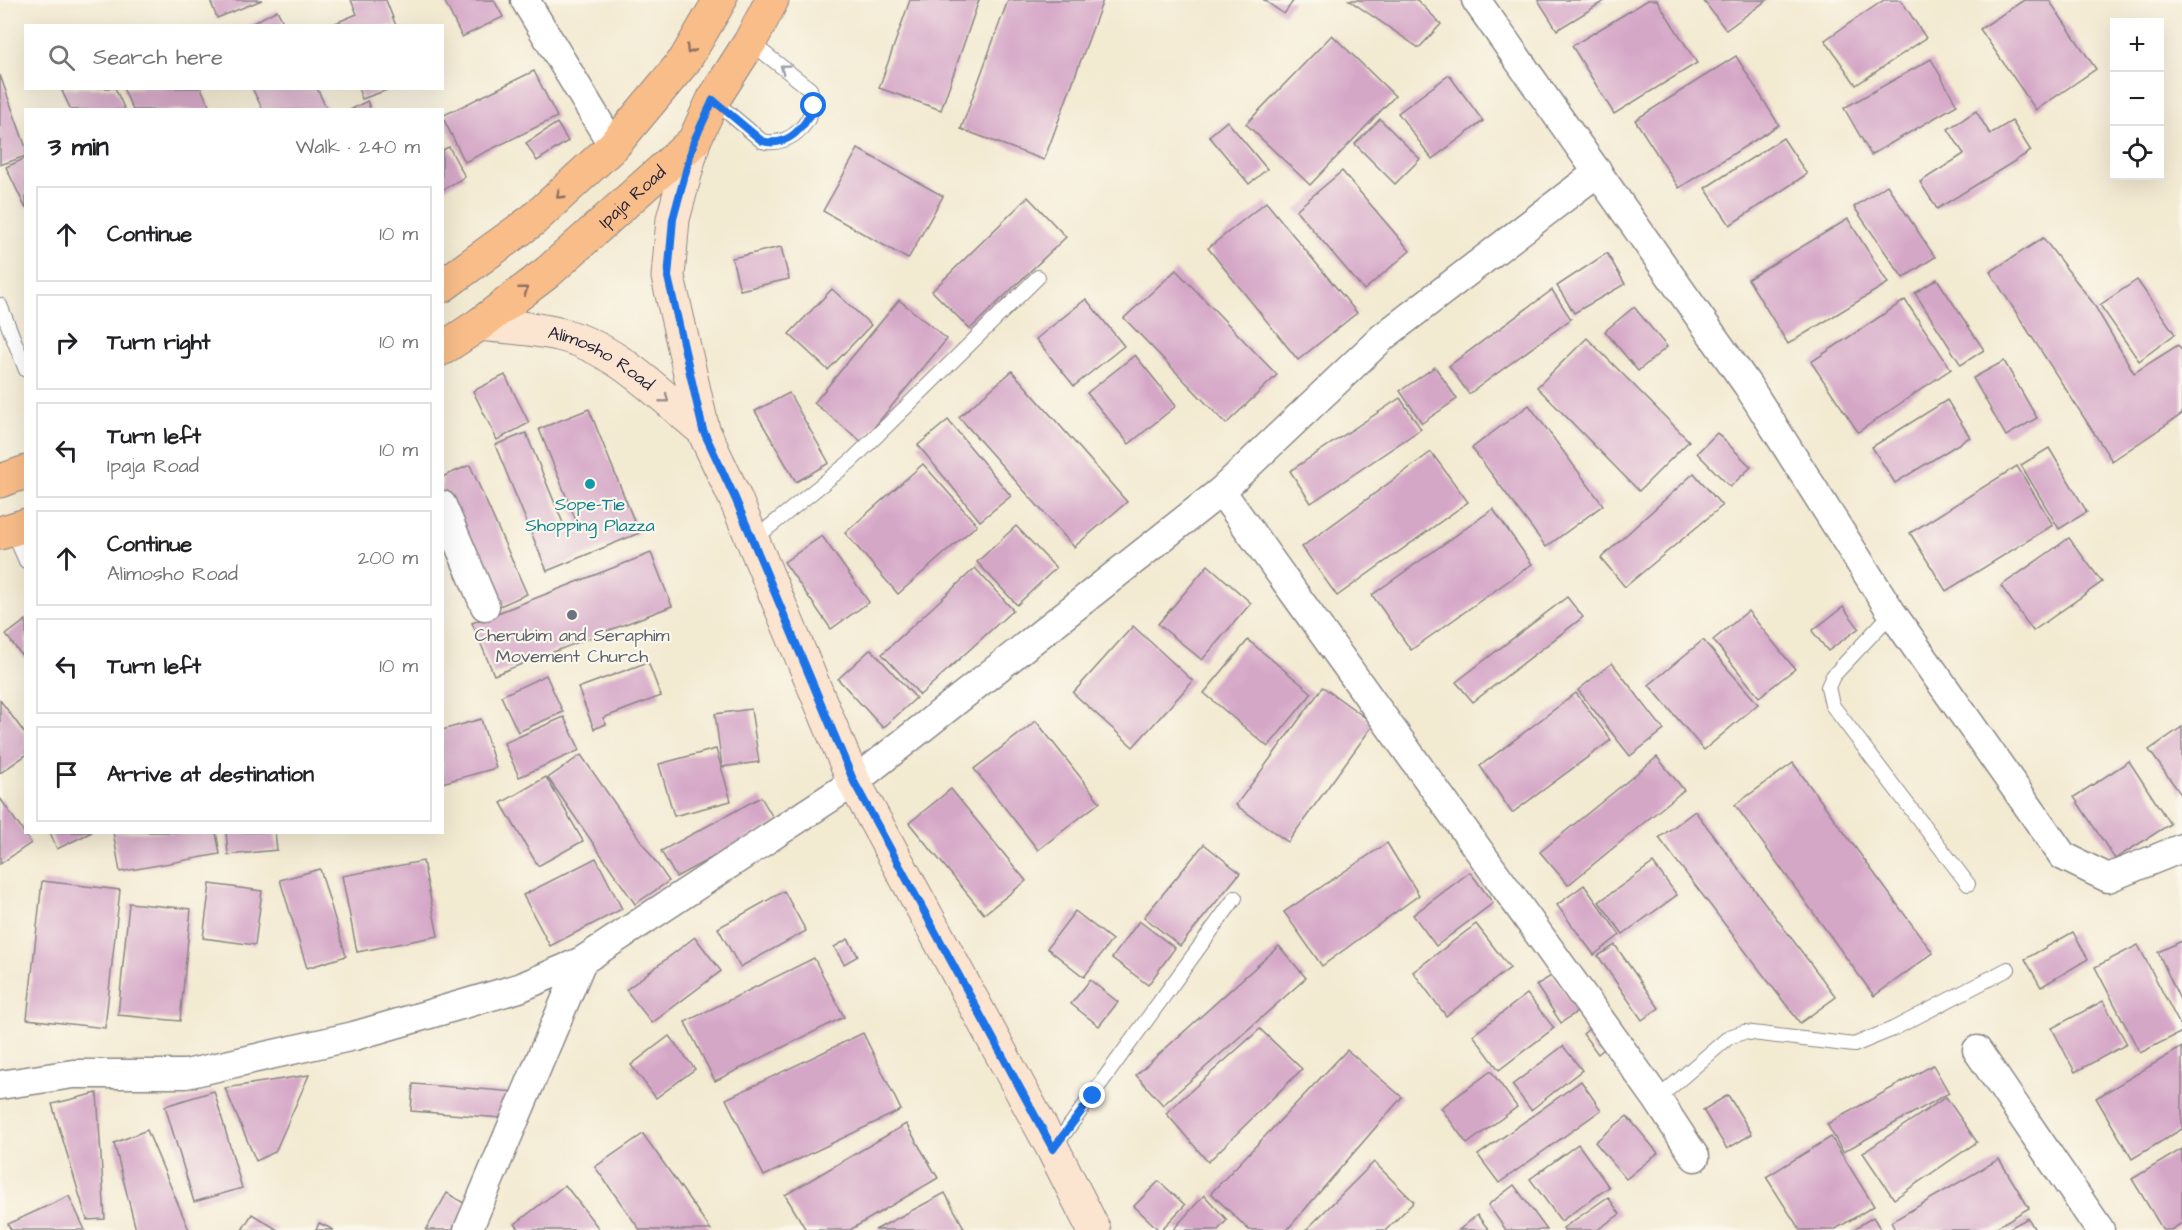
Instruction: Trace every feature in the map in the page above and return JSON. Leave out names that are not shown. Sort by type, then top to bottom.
[{"type":"main road","points":[[444,285],[533,220],[613,146],[684,60],[720,0]]},
{"type":"main road","name":"Ipaja Road","points":[[444,348],[480,324],[548,272],[694,141],[713,100],[750,42],[772,0]]},
{"type":"main road","name":"Alimosho Road","points":[[694,141],[673,219],[668,277],[703,430],[735,498],[854,782],[1053,1149],[1094,1230]]},
{"type":"main road","name":"Alimosho Road","points":[[480,324],[559,334],[594,347],[632,372],[703,430]]},
{"type":"main road","points":[[0,481],[24,473]]},
{"type":"street","points":[[525,0],[613,146]]},
{"type":"street","points":[[1476,0],[1748,386],[1892,613],[2063,856],[2108,878],[2182,848]]},
{"type":"street","points":[[0,1085],[73,1074],[186,1074],[365,1032],[519,988],[582,961],[854,782],[1221,491],[1384,336],[1598,172]]},
{"type":"street","points":[[1221,491],[1657,1099],[1695,1157]]},
{"type":"street","points":[[444,510],[485,606]]},
{"type":"street","points":[[468,1230],[582,961]]},
{"type":"street","points":[[1977,1050],[2100,1230]]},
{"type":"lane","points":[[713,100],[762,141],[770,143],[778,143],[797,133],[811,113],[814,98],[810,89],[750,42]]},
{"type":"lane","points":[[753,540],[851,461],[1038,277]]},
{"type":"lane","points":[[0,305],[24,365]]},
{"type":"lane","points":[[13,529],[24,556]]},
{"type":"lane","points":[[1892,613],[1833,676],[1828,687],[1832,705],[1968,884]]},
{"type":"lane","points":[[1053,1149],[1235,898]]},
{"type":"lane","points":[[1657,1099],[1728,1037],[1744,1032],[1854,1045],[1893,1029],[2008,969]]},
{"type":"building","points":[[210,0],[262,0],[217,18]]},
{"type":"building","points":[[351,0],[386,0],[395,24],[333,24],[357,14]]},
{"type":"building","points":[[444,0],[494,0],[503,17],[462,37]]},
{"type":"building","points":[[910,0],[979,0],[941,110],[879,88]]},
{"type":"building","points":[[1008,0],[1103,0],[1044,160],[961,129]]},
{"type":"building","points":[[1264,0],[1294,0],[1284,14]]},
{"type":"building","points":[[1349,0],[1417,0],[1441,24],[1419,48]]},
{"type":"building","points":[[1538,0],[1606,0],[1557,30]]},
{"type":"building","points":[[1648,0],[1657,0],[1697,63],[1614,114],[1572,46]]},
{"type":"building","points":[[1703,0],[1767,0],[1726,30]]},
{"type":"building","points":[[1884,0],[1901,0],[1926,38],[1856,85],[1825,40]]},
{"type":"building","points":[[2024,0],[2049,0],[2096,69],[2036,110],[1980,29]]},
{"type":"building","points":[[277,10],[284,24],[251,24]]},
{"type":"building","points":[[1332,35],[1395,96],[1310,185],[1246,124]]},
{"type":"building","points":[[1736,56],[1779,125],[1679,188],[1635,120]]},
{"type":"building","points":[[1931,59],[1957,105],[1871,155],[1844,108]]},
{"type":"building","points":[[534,71],[557,117],[465,162],[444,120],[444,115]]},
{"type":"building","points":[[0,75],[24,142],[24,157],[0,165]]},
{"type":"building","points":[[1449,75],[1483,121],[1432,159],[1398,113]]},
{"type":"building","points":[[116,90],[124,108],[70,108],[62,91]]},
{"type":"building","points":[[124,90],[202,90],[210,108],[132,108]]},
{"type":"building","points":[[253,90],[318,90],[326,108],[262,108]]},
{"type":"building","points":[[359,90],[387,90],[362,99]]},
{"type":"building","points":[[367,101],[370,108],[354,108]]},
{"type":"building","points":[[1976,111],[1990,134],[2012,121],[2031,151],[1937,209],[1920,182],[1964,154],[1948,129]]},
{"type":"building","points":[[1380,119],[1420,159],[1395,184],[1355,144]]},
{"type":"building","points":[[1227,121],[1267,169],[1249,184],[1209,136]]},
{"type":"building","points":[[557,123],[568,141],[537,161],[526,143]]},
{"type":"building","points":[[1783,138],[1807,174],[1730,225],[1705,188]]},
{"type":"building","points":[[449,147],[465,177],[444,189],[444,149]]},
{"type":"building","points":[[858,149],[943,196],[908,259],[823,211]]},
{"type":"building","points":[[24,159],[24,205],[6,167]]},
{"type":"building","points":[[1342,171],[1410,251],[1364,290],[1296,210]]},
{"type":"building","points":[[1887,185],[1935,257],[1903,278],[1854,207]]},
{"type":"building","points":[[1028,197],[1066,237],[970,329],[932,291]]},
{"type":"building","points":[[1266,202],[1357,313],[1298,360],[1208,248]]},
{"type":"building","points":[[1848,219],[1888,283],[1788,344],[1748,279]]},
{"type":"building","points":[[2043,238],[2093,303],[2134,373],[2178,345],[2182,351],[2182,414],[2112,461],[1990,272]]},
{"type":"building","points":[[781,247],[789,279],[740,290],[732,258]]},
{"type":"building","points":[[1607,253],[1625,284],[1574,313],[1557,286]]},
{"type":"building","points":[[1176,270],[1277,375],[1226,424],[1124,318]]},
{"type":"building","points":[[1937,279],[1984,350],[1961,365],[1915,293]]},
{"type":"building","points":[[2137,280],[2175,334],[2139,361],[2100,305]]},
{"type":"building","points":[[832,289],[871,325],[828,370],[789,334]]},
{"type":"building","points":[[1552,290],[1571,319],[1469,394],[1449,366]]},
{"type":"building","points":[[1086,299],[1124,346],[1074,386],[1036,339]]},
{"type":"building","points":[[899,300],[947,339],[862,442],[814,403]]},
{"type":"building","points":[[1905,300],[1951,369],[1858,432],[1811,362]]},
{"type":"building","points":[[1634,307],[1667,347],[1638,371],[1605,331]]},
{"type":"building","points":[[1587,338],[1689,441],[1639,491],[1537,387]]},
{"type":"building","points":[[1135,355],[1176,406],[1129,444],[1087,393]]},
{"type":"building","points":[[2004,361],[2037,418],[2006,436],[1973,378]]},
{"type":"building","points":[[1435,367],[1457,399],[1422,423],[1400,391]]},
{"type":"building","points":[[1012,371],[1127,502],[1074,547],[959,417]]},
{"type":"building","points":[[505,375],[529,423],[497,440],[473,391]]},
{"type":"building","points":[[789,393],[829,463],[796,482],[755,411]]},
{"type":"building","points":[[1400,398],[1421,429],[1311,503],[1290,471]]},
{"type":"building","points":[[1947,400],[1970,437],[1895,483],[1872,447]]},
{"type":"building","points":[[1529,405],[1603,505],[1546,547],[1472,448]]},
{"type":"building","name":"Sope-Tie Shopping Plazza","points":[[589,409],[639,533],[547,571],[495,445],[526,433],[565,528],[577,523],[539,429]]},
{"type":"building","points":[[948,420],[1011,496],[980,521],[918,445]]},
{"type":"building","points":[[1717,433],[1751,467],[1730,487],[1697,453]]},
{"type":"building","points":[[2049,448],[2087,512],[2059,529],[2021,465]]},
{"type":"building","points":[[1431,452],[1468,502],[1337,596],[1302,547]]},
{"type":"building","points":[[923,464],[977,525],[898,594],[845,533]]},
{"type":"building","points":[[470,465],[527,594],[493,609],[444,499],[444,476]]},
{"type":"building","points":[[2017,466],[2053,525],[1946,591],[1910,533]]},
{"type":"building","points":[[1694,473],[1722,506],[1625,587],[1601,558]]},
{"type":"building","points":[[1493,509],[1532,564],[1411,650],[1372,595]]},
{"type":"building","points":[[1016,526],[1056,568],[1017,605],[977,562]]},
{"type":"building","points":[[822,536],[869,602],[831,629],[784,562]]},
{"type":"building","points":[[2069,538],[2102,582],[2033,631],[2001,586]]},
{"type":"building","name":"Cherubim and Seraphim Movement Church","points":[[651,553],[672,606],[494,675],[472,623]]},
{"type":"building","points":[[1208,565],[1251,603],[1202,660],[1158,624]]},
{"type":"building","points":[[975,568],[1013,610],[920,695],[882,654]]},
{"type":"building","points":[[1567,597],[1583,617],[1473,702],[1456,682]]},
{"type":"building","points":[[1843,607],[1859,628],[1828,651],[1812,631]]},
{"type":"building","points":[[1748,611],[1795,669],[1759,697],[1713,640]]},
{"type":"building","points":[[24,622],[24,658],[6,635]]},
{"type":"building","points":[[1133,626],[1193,681],[1133,747],[1073,693]]},
{"type":"building","points":[[1248,640],[1312,693],[1268,747],[1204,693]]},
{"type":"building","points":[[1703,640],[1758,704],[1704,750],[1649,685]]},
{"type":"building","points":[[871,649],[916,698],[883,728],[838,679]]},
{"type":"building","points":[[648,662],[661,696],[603,718],[606,724],[594,729],[578,688]]},
{"type":"building","points":[[1612,663],[1664,730],[1630,756],[1578,690]]},
{"type":"building","points":[[546,675],[563,712],[518,732],[501,696]]},
{"type":"building","points":[[1323,687],[1374,724],[1288,842],[1236,805]]},
{"type":"building","points":[[1576,693],[1611,740],[1512,813],[1480,766]]},
{"type":"building","points":[[0,700],[24,732],[24,756],[0,773]]},
{"type":"building","points":[[751,709],[759,762],[722,767],[715,714]]},
{"type":"building","points":[[564,717],[580,750],[519,777],[504,743]]},
{"type":"building","points":[[481,719],[496,768],[444,782],[444,729]]},
{"type":"building","points":[[1036,721],[1100,802],[1038,850],[974,769]]},
{"type":"building","points":[[2182,727],[2182,796],[2149,750]]},
{"type":"building","points":[[716,749],[731,801],[674,816],[659,764]]},
{"type":"building","points":[[581,755],[669,881],[635,904],[548,778]]},
{"type":"building","points":[[1657,757],[1684,790],[1568,885],[1540,852]]},
{"type":"building","points":[[2129,761],[2170,824],[2115,859],[2074,797]]},
{"type":"building","points":[[1793,763],[1933,953],[1874,996],[1735,805]]},
{"type":"building","points":[[546,777],[583,841],[538,866],[501,803]]},
{"type":"building","points":[[951,789],[1026,881],[984,914],[909,823]]},
{"type":"building","points":[[761,797],[776,823],[676,877],[661,851]]},
{"type":"building","points":[[0,798],[31,843],[0,864]]},
{"type":"building","points":[[1695,811],[1836,997],[1800,1023],[1659,838]]},
{"type":"building","points":[[51,834],[88,834],[57,849]]},
{"type":"building","points":[[113,834],[216,834],[220,854],[120,872]]},
{"type":"building","points":[[226,834],[275,834],[277,850],[228,855]]},
{"type":"building","points":[[1387,843],[1419,895],[1322,966],[1284,912]]},
{"type":"building","points":[[1204,844],[1240,873],[1180,946],[1144,917]]},
{"type":"building","points":[[596,858],[622,909],[550,946],[523,895]]},
{"type":"building","points":[[423,861],[438,936],[357,952],[342,876]]},
{"type":"building","points":[[1653,863],[1677,895],[1623,934],[1599,902]]},
{"type":"building","points":[[320,869],[346,956],[307,968],[280,880]]},
{"type":"building","points":[[1470,872],[1493,903],[1436,946],[1413,915]]},
{"type":"building","points":[[42,881],[120,890],[105,1028],[27,1019]]},
{"type":"building","points":[[210,884],[262,891],[255,945],[203,938]]},
{"type":"building","points":[[1584,885],[1620,935],[1594,955],[1557,905]]},
{"type":"building","points":[[784,891],[806,931],[740,967],[718,928]]},
{"type":"building","points":[[129,903],[191,909],[180,1021],[118,1015]]},
{"type":"building","points":[[1075,911],[1112,940],[1084,977],[1047,948]]},
{"type":"building","points":[[1139,921],[1175,948],[1148,985],[1112,958]]},
{"type":"building","points":[[1476,924],[1510,968],[1446,1016],[1413,972]]},
{"type":"building","points":[[2073,932],[2088,959],[2041,987],[2025,959]]},
{"type":"building","points":[[695,937],[721,971],[652,1023],[626,990]]},
{"type":"building","points":[[848,939],[858,956],[844,964],[834,947]]},
{"type":"building","points":[[2182,941],[2182,1004],[2158,952]]},
{"type":"building","points":[[1615,945],[1659,1008],[1642,1020],[1598,956]]},
{"type":"building","points":[[2138,945],[2182,1029],[2182,1032],[2140,1053],[2095,967]]},
{"type":"building","points":[[1279,946],[1306,978],[1163,1105],[1136,1075]]},
{"type":"building","points":[[814,958],[844,1017],[715,1081],[685,1022]]},
{"type":"building","points":[[1553,975],[1578,1011],[1561,1023],[1536,985]]},
{"type":"building","points":[[1090,980],[1118,1002],[1099,1026],[1071,1004]]},
{"type":"building","points":[[1527,994],[1554,1028],[1499,1070],[1473,1035]]},
{"type":"building","points":[[2103,1001],[2127,1044],[2075,1072],[2052,1028]]},
{"type":"building","points":[[1594,1025],[1610,1044],[1598,1054],[1583,1034]]},
{"type":"building","points":[[1260,1029],[1302,1069],[1208,1162],[1166,1113]]},
{"type":"building","points":[[863,1033],[901,1110],[764,1176],[726,1099]]},
{"type":"building","points":[[669,1036],[695,1069],[656,1098],[631,1065]]},
{"type":"building","points":[[1563,1046],[1582,1070],[1531,1110],[1512,1085]]},
{"type":"building","points":[[2182,1047],[2182,1129],[2132,1159],[2096,1098]]},
{"type":"building","points":[[1347,1050],[1402,1097],[1287,1230],[1249,1230],[1211,1193]]},
{"type":"building","points":[[1933,1065],[1949,1093],[1843,1152],[1827,1124]]},
{"type":"building","points":[[1491,1071],[1517,1107],[1467,1144],[1441,1108]]},
{"type":"building","points":[[309,1075],[275,1152],[256,1161],[225,1088]]},
{"type":"building","points":[[1581,1081],[1601,1110],[1499,1183],[1478,1155]]},
{"type":"building","points":[[413,1084],[517,1092],[515,1119],[411,1111]]},
{"type":"building","points":[[214,1091],[242,1188],[194,1202],[165,1106]]},
{"type":"building","points":[[97,1093],[105,1219],[87,1220],[52,1104]]},
{"type":"building","points":[[1728,1095],[1752,1134],[1727,1149],[1703,1110]]},
{"type":"building","points":[[1946,1097],[1977,1142],[1894,1199],[1863,1153]]},
{"type":"building","points":[[1627,1116],[1658,1153],[1626,1179],[1595,1142]]},
{"type":"building","points":[[906,1124],[938,1178],[850,1230],[806,1230],[785,1195]]},
{"type":"building","points":[[147,1130],[189,1230],[136,1230],[114,1143]]},
{"type":"building","points":[[643,1134],[711,1230],[640,1230],[595,1167]]},
{"type":"building","points":[[1831,1137],[1874,1206],[1834,1230],[1800,1230],[1766,1177]]},
{"type":"building","points":[[1578,1144],[1609,1187],[1561,1221],[1530,1179]]},
{"type":"building","points":[[2182,1149],[2182,1223],[2171,1230],[2163,1230],[2132,1179]]},
{"type":"building","points":[[1999,1159],[2029,1208],[1992,1230],[1895,1230],[1891,1222]]},
{"type":"building","points":[[1374,1162],[1414,1202],[1386,1230],[1306,1230]]},
{"type":"building","points":[[1159,1181],[1185,1205],[1161,1230],[1134,1206]]},
{"type":"building","points":[[565,1185],[600,1230],[520,1230],[515,1224]]},
{"type":"building","points":[[1514,1185],[1547,1230],[1506,1230],[1488,1205]]},
{"type":"building","points":[[447,1193],[472,1208],[460,1230],[426,1230]]},
{"type":"building","points":[[945,1193],[964,1228],[960,1230],[875,1230]]},
{"type":"building","points":[[1204,1195],[1227,1220],[1218,1230],[1173,1230]]},
{"type":"building","points":[[69,1196],[85,1230],[11,1230],[8,1224]]},
{"type":"building","points":[[1608,1197],[1620,1214],[1597,1230],[1564,1230],[1563,1228]]},
{"type":"building","points":[[252,1214],[278,1230],[242,1230]]},
{"type":"building","points":[[1477,1215],[1489,1230],[1459,1230]]},
{"type":"building","points":[[1873,1217],[1881,1230],[1852,1230]]},
{"type":"building","points":[[2028,1218],[2035,1230],[2006,1230]]},
{"type":"building","points":[[319,1223],[334,1230],[316,1230]]},
{"type":"place","name":"Sope-Tie Shopping Plazza","points":[[590,484]]},
{"type":"place","name":"Cherubim and Seraphim Movement Church","points":[[572,615]]},
{"type":"route","points":[[814,106],[797,133],[778,143],[770,143],[762,141],[713,100],[694,141],[673,219],[668,277],[703,430],[735,498],[854,782],[1053,1149],[1093,1096]]}]
